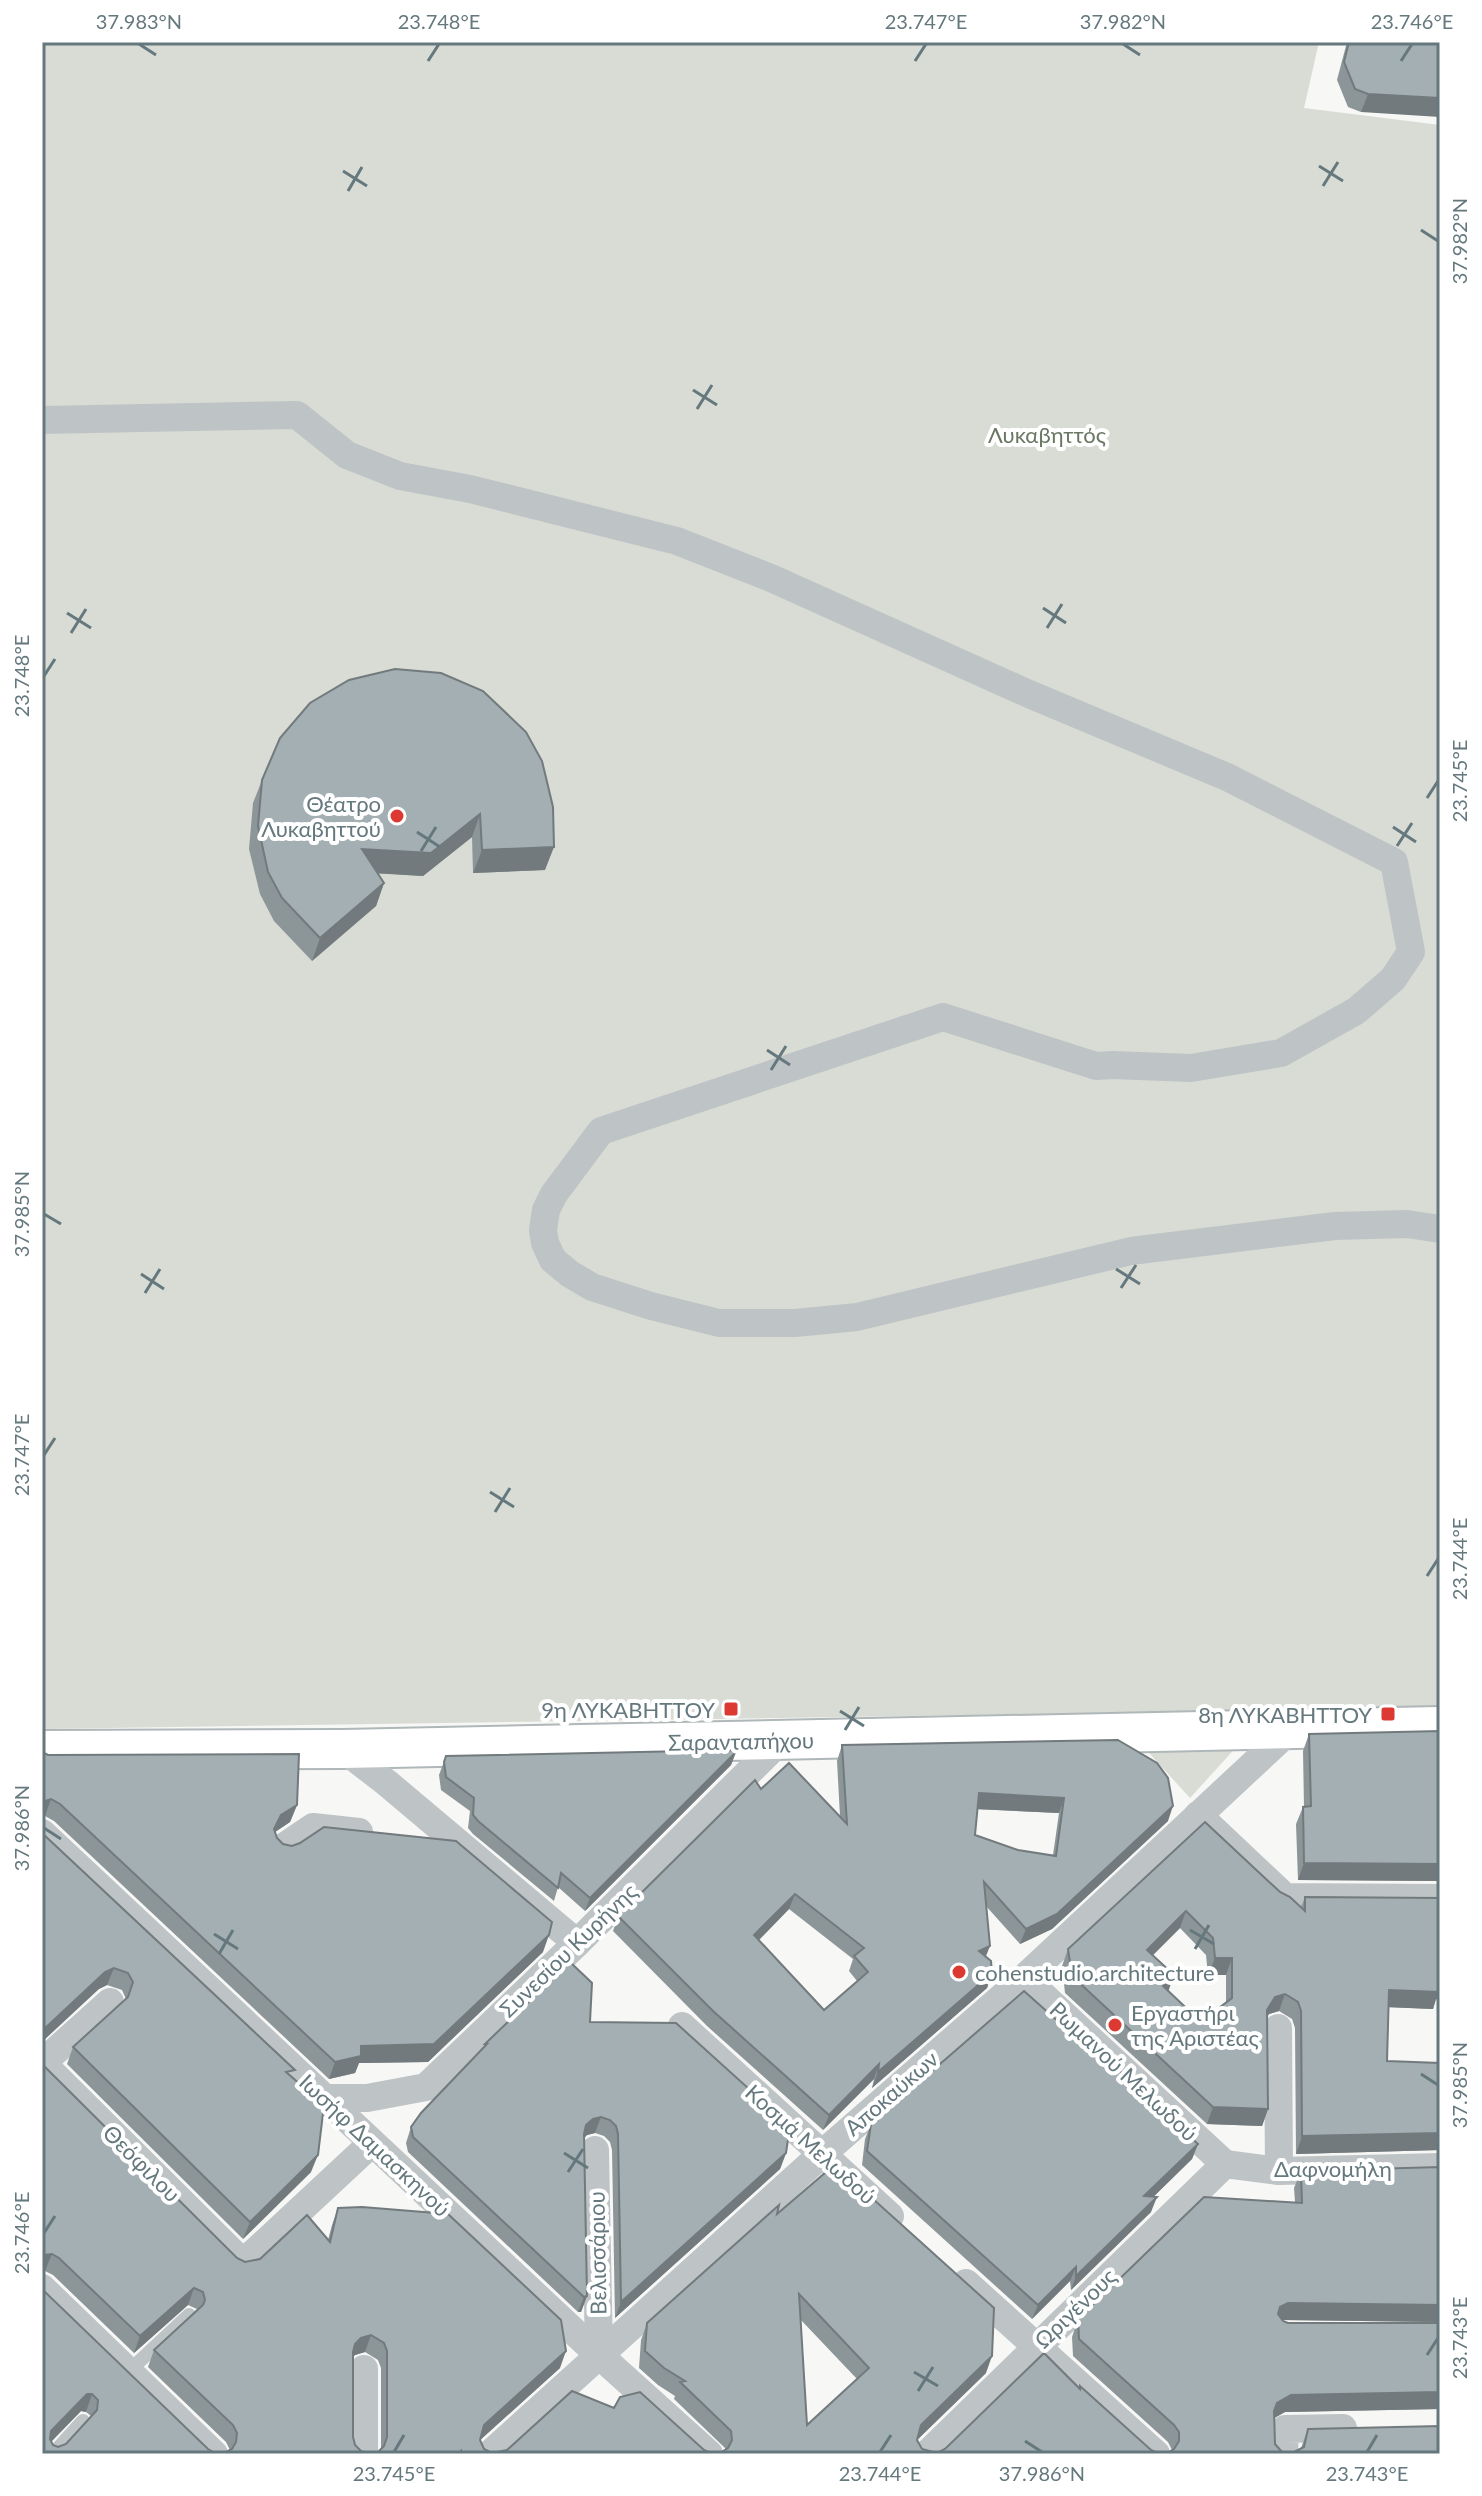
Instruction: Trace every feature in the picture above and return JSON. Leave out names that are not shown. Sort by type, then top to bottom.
[{"type":"street","points":[[42,420],[297,415],[347,455],[400,476],[485,493],[663,537],[771,578],[1029,694],[1227,777],[1394,862],[1411,952],[1393,979],[1356,1011],[1281,1053],[1191,1068],[1096,1066],[943,1017],[601,1131],[561,1183],[546,1210],[543,1230],[553,1260],[592,1287],[719,1323],[795,1323],[857,1317],[1131,1251],[1335,1226],[1407,1224],[1440,1229]]},
{"type":"street","name":"Σαρανταπήχου","points":[[42,1750],[343,1749],[1440,1726]]},
{"type":"street","name":"Αποκαύκων","points":[[490,2454],[822,2154],[1024,1978],[1290,1730]]},
{"type":"street","name":"Συνεσίου Κυρήνης","points":[[325,2098],[367,2098],[426,2087],[577,1943],[781,1740]]},
{"type":"street","points":[[343,1749],[459,1842],[577,1943]]},
{"type":"street","points":[[1198,1815],[1285,1897],[1440,1898]]},
{"type":"street","points":[[285,1846],[313,1827],[385,1834]]},
{"type":"street","name":"Ιωσήφ Δαμασκηνού","points":[[42,1833],[599,2355],[709,2454]]},
{"type":"street","points":[[415,1837],[459,1842]]},
{"type":"street","name":"Ρωμανού Μελωδού","points":[[1024,1978],[1225,2164]]},
{"type":"street","points":[[42,2063],[110,2002]]},
{"type":"street","name":"Κοσμά Μελωδού","points":[[682,2026],[905,2229]]},
{"type":"street","points":[[1278,2028],[1279,2171]]},
{"type":"street","name":"Θεόφιλου","points":[[42,2063],[243,2263],[372,2143]]},
{"type":"street","name":"Βελισσάριου","points":[[595,2150],[599,2355]]},
{"type":"street","name":"Δαφνομήλη","points":[[1225,2164],[1279,2171],[1440,2167]]},
{"type":"street","name":"Ωριγένους","points":[[927,2454],[1225,2164]]},
{"type":"street","points":[[941,2261],[1156,2454]]},
{"type":"street","points":[[42,2288],[214,2454]]},
{"type":"street","points":[[364,2369],[364,2454]]},
{"type":"street","points":[[1285,2442],[1363,2428]]},
{"type":"lane","points":[[129,2371],[189,2315]]},
{"type":"lane","points":[[53,2454],[83,2421]]},
{"type":"green space","name":"Λυκαβηττός","points":[[42,42],[1319,42],[1304,108],[1440,125],[1440,1708],[42,1729]]},
{"type":"green space","points":[[1240,1743],[1190,1798],[1141,1744]]},
{"type":"building","points":[[1349,42],[1440,42],[1440,98],[1368,94],[1355,89],[1344,62]]},
{"type":"building","name":"Θέατρο Λυκαβηττού","points":[[395,669],[441,673],[483,691],[526,732],[542,761],[553,807],[554,847],[482,850],[480,814],[431,853],[362,849],[384,883],[320,938],[282,898],[268,872],[258,826],[262,780],[280,738],[310,703],[349,680]]},
{"type":"building","points":[[1440,1731],[1440,1864],[1304,1863],[1303,1807],[1311,1806],[1309,1734]]},
{"type":"building","points":[[1118,1740],[1157,1763],[1168,1778],[1173,1806],[1057,1914],[1026,1929],[984,1882],[990,1946],[979,1951],[991,1961],[992,1973],[878,2072],[879,2064],[829,2115],[713,2011],[618,1916],[755,1780],[761,1789],[789,1763],[847,1824],[842,1745]],"holes":[[[979,1793],[1064,1798],[1056,1856],[1018,1850],[975,1835]],[[795,1894],[864,1948],[854,1956],[868,1972],[824,2010],[754,1935]]]},
{"type":"building","points":[[735,1750],[590,1898],[561,1873],[558,1888],[478,1821],[473,1815],[474,1798],[446,1777],[444,1762],[446,1756]]},
{"type":"building","points":[[42,1752],[48,1755],[299,1754],[297,1805],[281,1815],[274,1829],[283,1844],[292,1846],[300,1843],[324,1827],[456,1841],[552,1922],[549,1935],[434,2044],[361,2046],[361,2056],[335,2062],[60,1804],[51,1799],[42,1802]]},
{"type":"building","points":[[1205,1822],[1280,1892],[1305,1911],[1305,1897],[1440,1898],[1439,1992],[1389,1990],[1387,2061],[1440,2063],[1440,2133],[1302,2136],[1301,2011],[1298,2002],[1285,1994],[1275,1997],[1267,2010],[1268,2109],[1213,2107],[1072,1976],[1068,1949]],"holes":[[[1186,1911],[1213,1938],[1215,1958],[1232,1958],[1232,1998],[1219,2008],[1220,2018],[1214,2012],[1201,2022],[1163,1986],[1174,1975],[1147,1950]]]},
{"type":"building","points":[[42,1833],[295,2070],[286,2072],[324,2105],[318,2155],[250,2222],[73,2047],[128,1997],[133,1982],[128,1973],[114,1968],[105,1972],[42,2031]]},
{"type":"building","points":[[570,1962],[592,1983],[590,2022],[676,2023],[790,2126],[786,2153],[621,2302],[618,2134],[610,2120],[601,2117],[593,2119],[586,2125],[584,2134],[587,2296],[584,2297],[413,2137],[411,2127],[485,2044]]},
{"type":"building","points":[[1024,1991],[1079,2040],[1078,2032],[1198,2144],[1144,2196],[1157,2197],[1076,2276],[1076,2267],[1038,2305],[867,2151],[871,2124]]},
{"type":"building","points":[[42,2064],[237,2258],[245,2262],[260,2259],[307,2215],[330,2242],[338,2208],[448,2214],[561,2320],[566,2351],[484,2425],[480,2440],[484,2449],[492,2453],[507,2450],[572,2391],[614,2408],[620,2397],[640,2392],[704,2450],[720,2453],[728,2448],[732,2440],[731,2431],[680,2382],[685,2381],[645,2351],[647,2323],[779,2205],[777,2214],[833,2166],[861,2198],[862,2189],[994,2308],[992,2356],[921,2425],[917,2440],[922,2449],[937,2453],[945,2449],[1044,2353],[1080,2389],[1080,2386],[1151,2450],[1167,2453],[1179,2441],[1179,2432],[1079,2339],[1078,2319],[1204,2197],[1302,2203],[1301,2171],[1440,2167],[1440,2305],[1288,2303],[1280,2307],[1278,2314],[1288,2323],[1440,2323],[1440,2392],[1291,2395],[1277,2403],[1274,2411],[1275,2444],[1282,2452],[1290,2454],[461,2454],[461,2451],[458,2454],[369,2454],[42,2454],[42,2289],[208,2449],[224,2453],[232,2449],[237,2433],[233,2425],[154,2350],[203,2305],[203,2292],[194,2288],[140,2336],[59,2258],[52,2254],[42,2255]],"holes":[[[799,2294],[869,2368],[807,2425]],[[371,2335],[384,2343],[387,2351],[387,2437],[378,2452],[369,2454],[361,2451],[353,2437],[353,2352],[361,2338]],[[87,2394],[98,2400],[97,2410],[66,2444],[53,2445],[51,2431]]]},
{"type":"building","points":[[1440,2426],[1440,2454],[1290,2454],[1304,2447],[1308,2429]]},
{"type":"place","name":"Θέατρο Λυκαβηττού","points":[[397,816]]},
{"type":"place","name":"9η ΛΥΚΑΒΗΤΤΟΥ","points":[[731,1709]]},
{"type":"place","name":"8η ΛΥΚΑΒΗΤΤΟΥ","points":[[1388,1714]]},
{"type":"place","name":"cohenstudio.architecture","points":[[959,1972]]},
{"type":"place","name":"Εργαστήρι της Αριστέας","points":[[1115,2025]]}]
